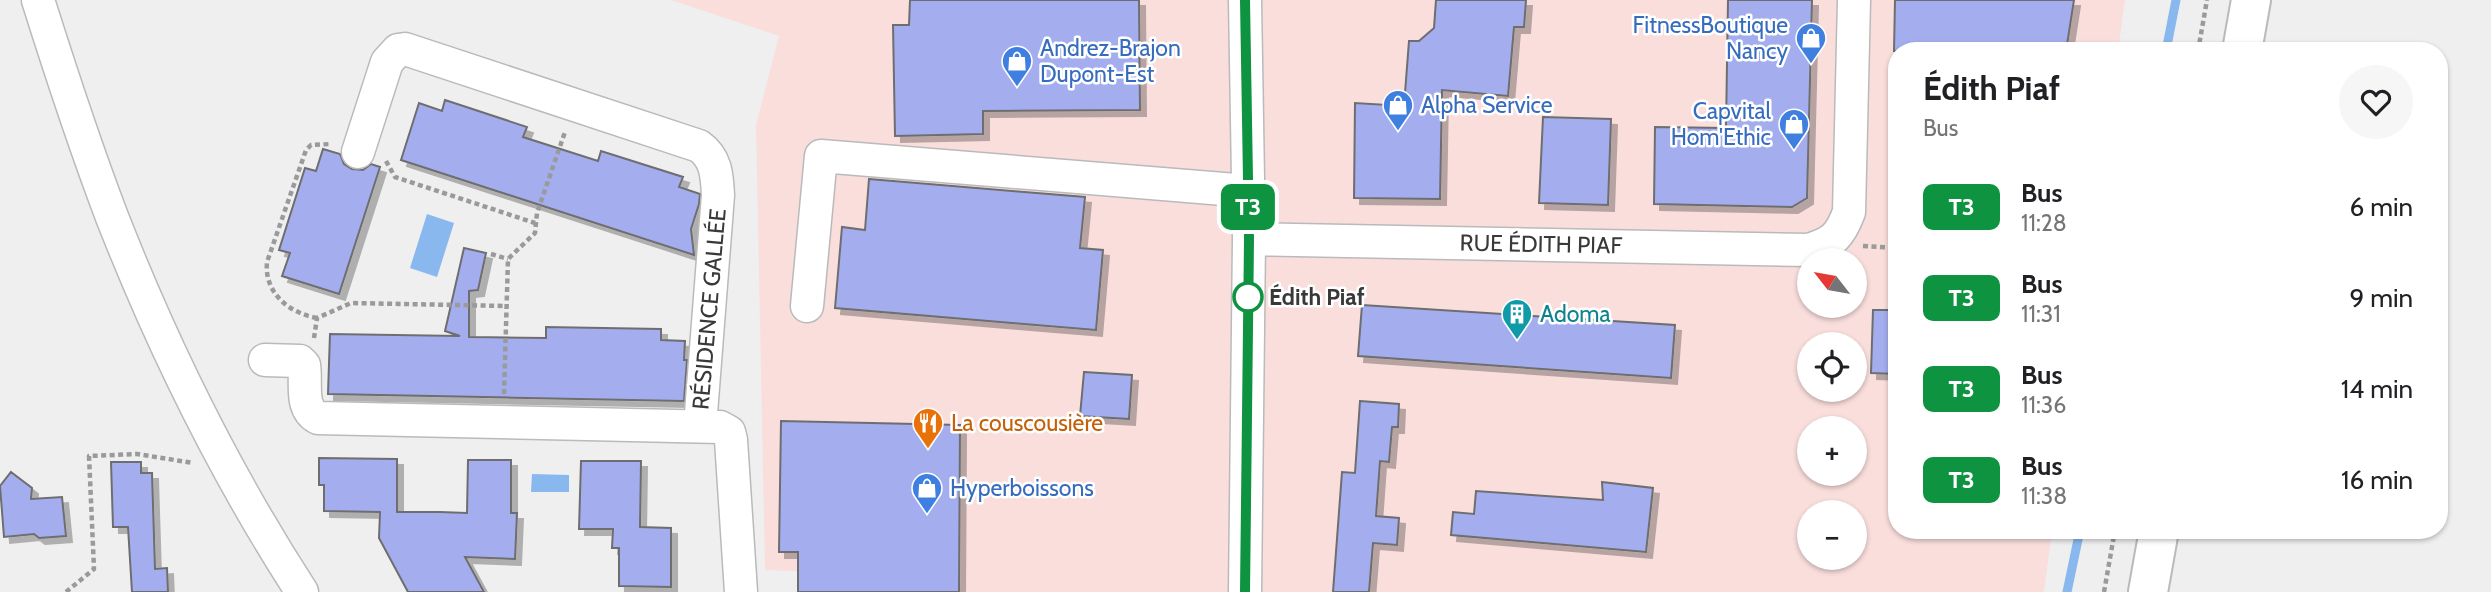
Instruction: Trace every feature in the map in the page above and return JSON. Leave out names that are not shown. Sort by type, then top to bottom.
[{"type":"main road","points":[[2244,42],[2251,0]]},
{"type":"main road","points":[[2148,592],[2157,539]]},
{"type":"street","points":[[38,0],[113,218],[179,370],[225,460],[302,592]]},
{"type":"street","points":[[1245,0],[1249,239],[1245,592]]},
{"type":"street","name":"RUE ÉDITH PIAF","points":[[1249,239],[1808,250],[1831,242],[1845,223],[1850,201],[1854,0]]},
{"type":"street","name":"RÉSIDENCE GALLÉE","points":[[300,361],[304,365],[308,408],[318,418],[700,426],[718,195],[714,164],[706,151],[699,146],[576,104],[405,49],[398,50],[387,62],[358,152]]},
{"type":"street","points":[[807,306],[821,156],[1248,191]]},
{"type":"street","points":[[265,360],[300,361]]},
{"type":"street","points":[[700,426],[720,427],[729,432],[732,440],[741,592]]},
{"type":"path","points":[[2200,42],[2207,0]]},
{"type":"path","points":[[503,423],[508,259],[535,233],[542,195],[576,104]]},
{"type":"path","points":[[506,306],[351,303],[317,318],[293,312],[280,300],[266,271],[267,262],[302,158],[310,145],[328,143],[386,161],[395,177],[535,223]]},
{"type":"path","points":[[491,254],[508,259]]},
{"type":"path","points":[[300,361],[315,335],[317,318]]},
{"type":"path","points":[[66,592],[94,569],[89,456],[137,454],[188,464],[225,460]]},
{"type":"path","points":[[2104,592],[2113,539]]},
{"type":"shaded area","points":[[671,0],[2125,0],[2119,42],[1888,42],[1888,539],[2051,539],[2044,592],[901,592],[900,575],[765,570],[756,125],[779,36]]},
{"type":"water","points":[[427,214],[454,223],[437,277],[410,268]]},
{"type":"water","points":[[532,474],[569,475],[569,492],[531,492]]},
{"type":"building","name":"Andrez-Brajon Dupont-Est","points":[[910,0],[1139,0],[1140,110],[983,111],[983,134],[895,136],[893,25],[909,25]]},
{"type":"building","points":[[1436,0],[1526,0],[1524,27],[1514,27],[1508,96],[1442,90],[1440,199],[1354,198],[1355,103],[1404,106],[1409,41],[1419,41],[1434,28]]},
{"type":"building","points":[[1728,0],[1812,0],[1807,198],[1792,207],[1654,204],[1655,127],[1726,128]]},
{"type":"building","points":[[1895,0],[2074,0],[2067,42],[1894,42]]},
{"type":"building","points":[[445,100],[527,127],[523,137],[598,161],[601,151],[683,177],[679,187],[700,194],[691,229],[694,255],[401,160],[419,103],[442,111]]},
{"type":"building","points":[[1543,117],[1611,119],[1608,205],[1539,203]]},
{"type":"building","points":[[323,149],[340,154],[344,164],[352,169],[363,170],[371,164],[380,167],[339,294],[282,276],[290,253],[279,250],[305,168],[316,171]]},
{"type":"building","points":[[869,179],[1085,197],[1080,248],[1103,250],[1096,330],[835,308],[842,227],[865,230]]},
{"type":"building","points":[[464,248],[486,253],[478,290],[469,291],[469,337],[546,338],[546,327],[661,329],[661,340],[685,341],[684,360],[687,360],[684,401],[328,394],[330,334],[460,336],[445,331]]},
{"type":"building","name":"Adoma","points":[[1362,305],[1675,325],[1671,378],[1358,356]]},
{"type":"building","points":[[1873,310],[1888,310],[1888,374],[1871,373]]},
{"type":"building","points":[[1084,372],[1132,375],[1129,419],[1080,416]]},
{"type":"building","points":[[1360,401],[1399,404],[1398,427],[1392,427],[1389,462],[1380,461],[1376,516],[1399,518],[1397,545],[1373,543],[1369,592],[1333,592],[1342,472],[1355,473]]},
{"type":"building","points":[[781,421],[960,425],[959,592],[798,592],[798,552],[779,552]]},
{"type":"building","points":[[319,458],[397,459],[397,512],[467,513],[468,460],[511,460],[511,513],[517,513],[515,559],[465,557],[484,592],[408,592],[379,538],[380,512],[324,511],[324,485],[319,485]]},
{"type":"building","points":[[581,461],[641,461],[640,527],[671,528],[671,587],[619,586],[619,548],[612,548],[613,529],[579,529]]},
{"type":"building","points":[[111,462],[141,462],[141,473],[152,473],[155,569],[167,568],[168,592],[132,592],[128,527],[113,527]]},
{"type":"building","points":[[11,472],[32,488],[31,499],[62,497],[66,536],[39,538],[34,534],[4,537],[0,486]]},
{"type":"building","points":[[1602,482],[1653,488],[1646,552],[1451,535],[1453,512],[1474,514],[1476,491],[1603,500]]},
{"type":"waterway","points":[[2168,42],[2176,0]]},
{"type":"waterway","points":[[2067,592],[2078,539]]},
{"type":"bus line","name":"T3","points":[[1245,0],[1249,239],[1245,592]]},
{"type":"place","name":"FitnessBoutique Nancy","points":[[1811,65]]},
{"type":"place","name":"Andrez-Brajon Dupont-Est","points":[[1017,88]]},
{"type":"place","name":"Alpha Service","points":[[1398,132]]},
{"type":"place","name":"Capvital Hom'Ethic","points":[[1794,151]]},
{"type":"place","name":"Édith Piaf","points":[[1248,297]]},
{"type":"place","name":"Adoma","points":[[1517,341]]},
{"type":"place","name":"La couscousière","points":[[928,450]]},
{"type":"place","name":"Hyperboissons","points":[[927,515]]}]
